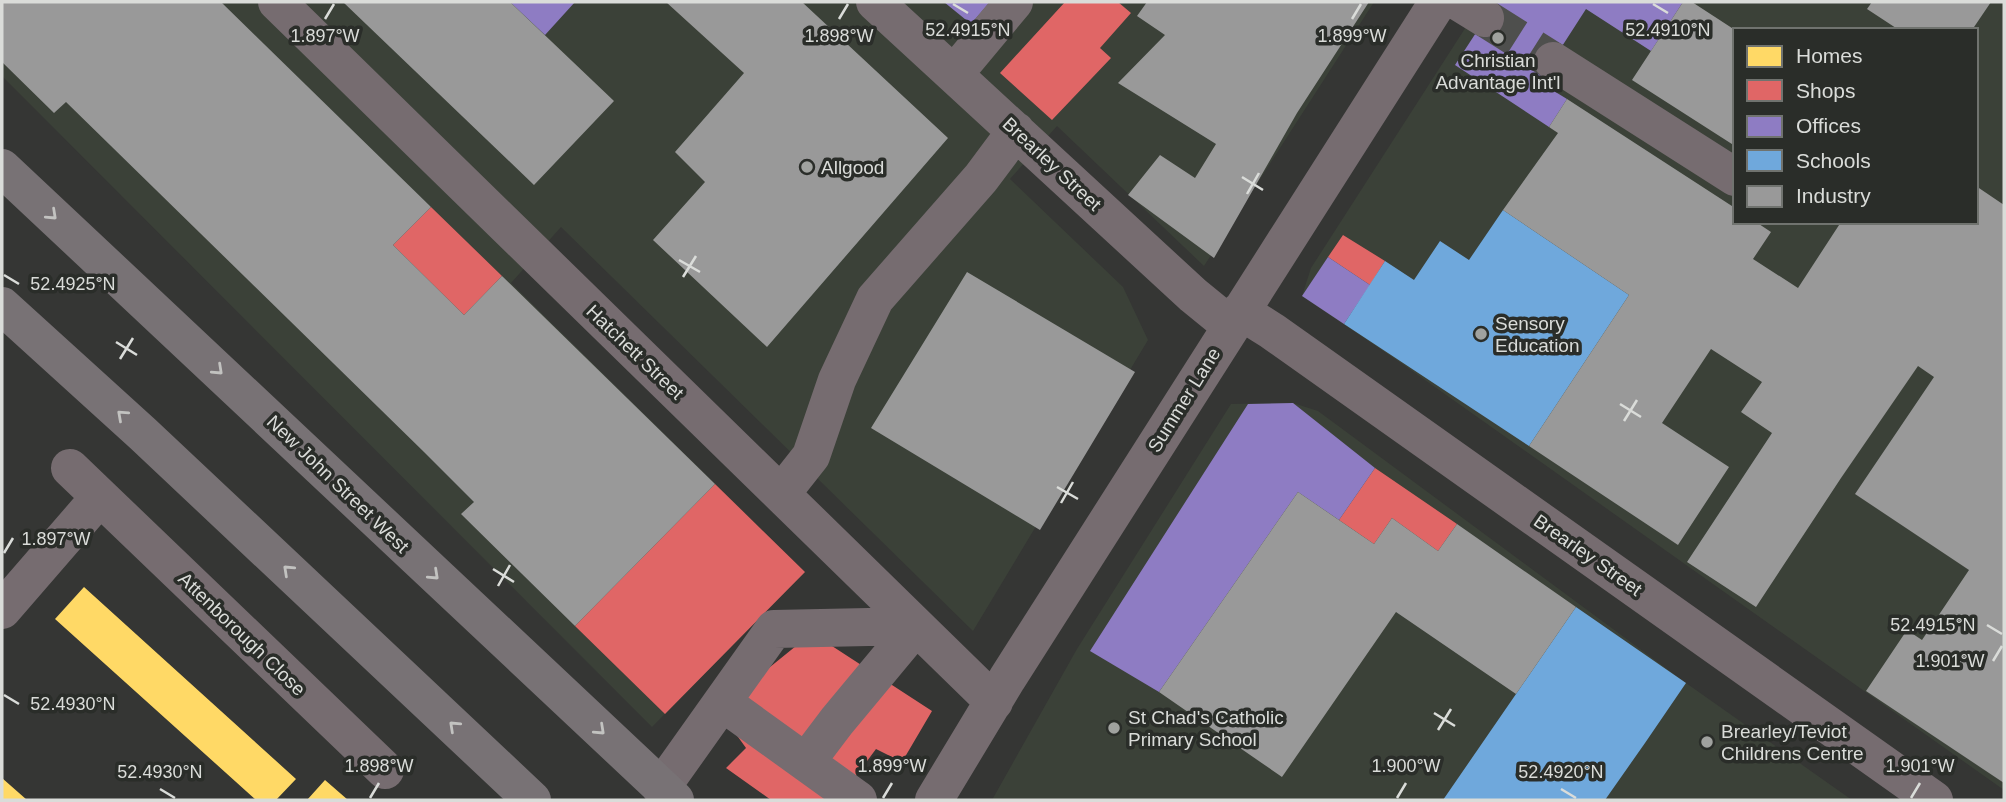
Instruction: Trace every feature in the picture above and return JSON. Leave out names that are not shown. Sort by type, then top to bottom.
[{"type":"highway","name":"New John Street West","points":[[2,168],[668,794]]},
{"type":"highway","points":[[2,306],[143,434],[533,800]]},
{"type":"street","name":"Hatchett Street","points":[[277,2],[994,702]]},
{"type":"street","name":"Brearley Street","points":[[875,2],[1194,295],[1236,318],[1272,331],[1934,800]]},
{"type":"street","points":[[954,74],[1014,2]]},
{"type":"street","name":"Summer Lane","points":[[934,800],[1014,667],[1438,2]]},
{"type":"street","points":[[1553,61],[1733,176]]},
{"type":"street","points":[[781,494],[811,456],[837,380],[875,299],[981,178],[1016,131]]},
{"type":"street","name":"Attenborough Close","points":[[69,468],[386,770]]},
{"type":"street","points":[[2,610],[99,498]]},
{"type":"street","points":[[668,794],[722,702],[774,629],[916,626]]},
{"type":"street","points":[[806,762],[916,626]]},
{"type":"street","points":[[722,702],[858,800]]},
{"type":"shaded area","points":[[2,2],[1374,2],[1204,266],[1057,126],[1010,179],[1123,287],[1148,340],[973,631],[561,227],[511,283],[805,572],[652,727],[2,76]]},
{"type":"shaded area","points":[[1482,2],[2004,2],[2004,790],[1401,363],[1302,296],[1311,268]]},
{"type":"shaded area","points":[[1293,403],[1318,411],[1686,683],[1852,800],[992,800],[1077,649],[1231,404]]},
{"type":"building: Homes","points":[[84,587],[296,779],[276,800],[256,800],[55,619]]},
{"type":"building: Homes","points":[[2,778],[27,800],[2,800]]},
{"type":"building: Homes","points":[[325,780],[348,800],[307,800]]},
{"type":"building: Shops","points":[[1065,2],[1118,2],[1131,13],[1100,48],[1111,58],[1052,120],[1000,73]]},
{"type":"building: Shops","points":[[431,207],[502,276],[464,315],[393,245]]},
{"type":"building: Shops","points":[[1343,235],[1385,261],[1370,285],[1328,257]]},
{"type":"building: Shops","points":[[1375,468],[1457,524],[1438,551],[1392,518],[1374,544],[1339,520]]},
{"type":"building: Shops","points":[[715,484],[805,572],[665,714],[575,626]]},
{"type":"building: Shops","points":[[812,633],[932,711],[902,762],[876,749],[838,800],[771,800],[726,768],[746,748],[718,709]]},
{"type":"building: Offices","points":[[510,2],[575,2],[545,35]]},
{"type":"building: Offices","points":[[944,2],[990,2],[971,24]]},
{"type":"building: Offices","points":[[1496,2],[1683,2],[1651,51],[1586,9],[1539,82],[1567,99],[1549,127],[1455,65]]},
{"type":"building: Offices","points":[[1328,257],[1370,285],[1344,324],[1302,296]]},
{"type":"building: Offices","points":[[1293,403],[1375,468],[1339,520],[1298,492],[1159,692],[1090,651],[1248,404]]},
{"type":"building: Schools","name":"Sensory Education","points":[[1503,210],[1629,295],[1529,446],[1344,324],[1385,261],[1414,280],[1440,241],[1469,260]]},
{"type":"building: Schools","points":[[1576,607],[1686,683],[1645,743],[1605,800],[1443,800]]},
{"type":"building: Industry","points":[[2,2],[221,2],[431,207],[393,245],[464,315],[502,276],[715,484],[575,626],[461,514],[474,502],[424,452],[66,102],[54,113],[2,62]]},
{"type":"building: Industry","points":[[343,2],[510,2],[614,101],[534,185]]},
{"type":"building: Industry","name":"Allgood","points":[[666,2],[802,2],[948,138],[767,347],[653,240],[705,182],[675,152],[744,73]]},
{"type":"building: Industry","points":[[1147,2],[1369,2],[1297,113],[1214,258],[1128,195],[1160,155],[1195,178],[1216,144],[1118,83],[1165,35],[1137,16]]},
{"type":"building: Industry","points":[[1683,2],[1692,2],[1733,29],[1733,145],[1632,80]]},
{"type":"building: Industry","points":[[1872,2],[1991,2],[1973,28],[1896,28],[1867,9]]},
{"type":"building: Industry","points":[[1567,99],[1733,207],[1733,224],[1759,224],[1771,232],[1753,259],[1798,288],[1840,224],[1978,224],[1978,187],[2004,205],[2004,783],[1866,691],[1907,630],[1922,640],[1969,570],[1855,494],[1934,377],[1918,366],[1756,607],[1687,562],[1772,433],[1741,412],[1762,382],[1711,349],[1662,423],[1729,467],[1678,545],[1529,446],[1629,295],[1503,210],[1558,133],[1549,127]]},
{"type":"building: Industry","points":[[967,272],[1135,372],[1040,530],[871,428]]},
{"type":"building: Industry","points":[[1298,492],[1374,544],[1392,518],[1438,551],[1457,524],[1576,607],[1516,694],[1396,612],[1282,777],[1159,692]]},
{"type":"tunnel","points":[[1485,18],[1553,61]]},
{"type":"place","name":"Christian Advantage Int'l","points":[[1498,38]]},
{"type":"place","name":"Allgood","points":[[807,167]]},
{"type":"place","name":"Sensory Education","points":[[1481,334]]},
{"type":"place","name":"St Chad's Catholic Primary School","points":[[1114,728]]},
{"type":"place","name":"Brearley/Teviot Childrens Centre","points":[[1707,742]]}]
